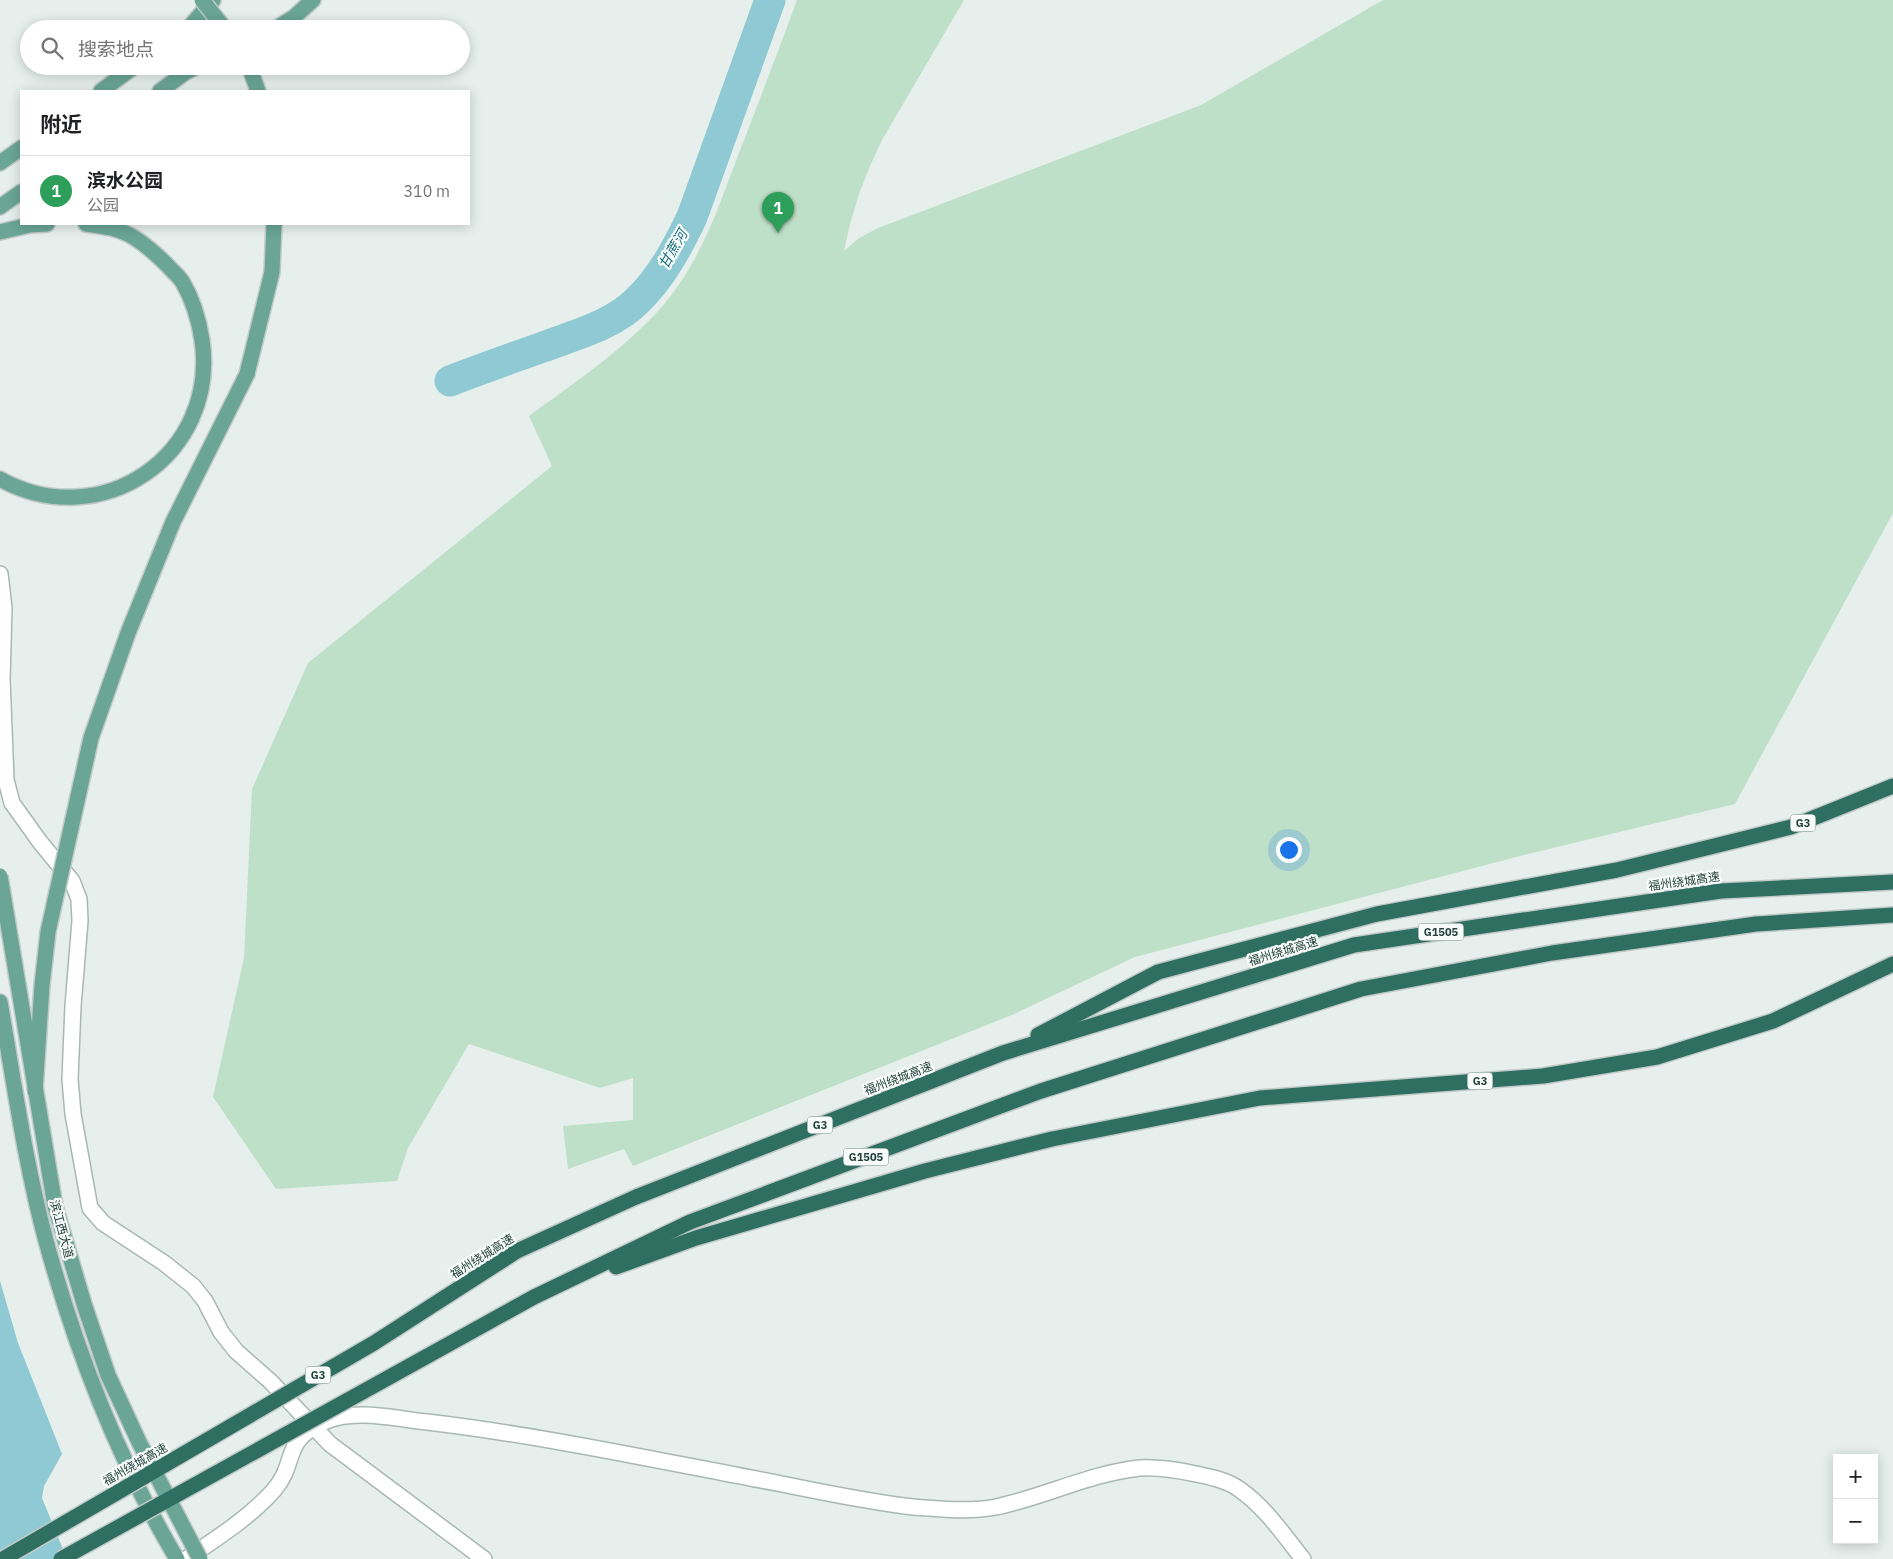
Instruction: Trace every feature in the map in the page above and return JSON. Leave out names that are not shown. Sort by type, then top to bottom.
[{"type":"highway","name":"G3","points":[[1004,1053],[1158,972],[1377,914],[1617,870],[1791,827],[1893,786]]},
{"type":"highway","name":"福州绕城高速","points":[[3,1559],[374,1344],[516,1251],[636,1197],[1004,1053],[1354,945],[1721,891],[1893,882]]},
{"type":"highway","name":"G1505","points":[[534,1297],[690,1222],[1041,1091],[1360,989],[1552,953],[1756,924],[1893,915]]},
{"type":"highway","name":"G3","points":[[61,1559],[534,1297],[696,1238],[925,1171],[1052,1139],[1260,1098],[1543,1076],[1657,1057],[1773,1021],[1893,964]]},
{"type":"main road","points":[[202,0],[218,20]]},
{"type":"main road","points":[[196,20],[213,0]]},
{"type":"main road","points":[[289,20],[313,0]]},
{"type":"main road","points":[[101,90],[123,75]]},
{"type":"main road","points":[[161,90],[182,75]]},
{"type":"main road","points":[[253,75],[258,90]]},
{"type":"main road","points":[[0,163],[20,149]]},
{"type":"main road","points":[[0,207],[20,193]]},
{"type":"main road","points":[[0,232],[30,225]]},
{"type":"main road","points":[[0,479],[35,493],[64,497],[102,494],[126,485],[149,472],[178,441],[187,429],[202,390],[205,360],[200,324],[183,282],[156,254],[124,232],[91,225]]},
{"type":"main road","points":[[35,1091],[42,984],[48,932],[91,738],[128,633],[173,522],[247,374],[272,272],[274,225]]},
{"type":"main road","name":"滨江西大道","points":[[0,876],[55,1206],[108,1375],[181,1526],[200,1559]]},
{"type":"main road","name":"滨江西大道","points":[[0,1002],[24,1146],[46,1240],[88,1373],[146,1504],[177,1559]]},
{"type":"main road","points":[[0,1069],[24,1146]]},
{"type":"street","points":[[0,574],[4,608],[2,680],[6,780],[9,793],[12,803],[32,831],[72,881],[79,899],[80,921],[73,1006],[70,1079],[72,1114],[90,1208],[103,1223],[164,1263],[193,1286],[205,1301],[222,1332],[236,1351],[270,1381],[330,1444],[484,1559]]},
{"type":"street","points":[[186,1559],[241,1522],[260,1505],[284,1475],[291,1452],[299,1438],[313,1427],[327,1420],[342,1416],[363,1415],[485,1429],[913,1507],[963,1509],[996,1507],[1128,1470],[1169,1469],[1203,1475],[1237,1487],[1261,1508],[1303,1559]]},
{"type":"green space","points":[[797,0],[964,0],[882,140],[859,194],[844,251],[859,238],[878,228],[1201,105],[1383,0],[1893,0],[1893,513],[1735,804],[1524,855],[1135,957],[1012,1015],[633,1166],[624,1149],[568,1169],[563,1126],[633,1120],[633,1078],[600,1088],[469,1044],[408,1148],[397,1181],[276,1189],[213,1097],[244,958],[252,789],[308,663],[552,466],[529,416],[631,338],[661,308],[675,290],[698,253],[707,234]]},
{"type":"water","points":[[0,1281],[18,1343],[62,1454],[44,1486],[42,1498],[67,1559],[0,1559]]},
{"type":"waterway","name":"甘蔗河","points":[[450,381],[606,323],[628,309],[647,291],[669,261],[692,217],[770,0]]},
{"type":"place","name":"滨水公园","points":[[778,233]]}]
